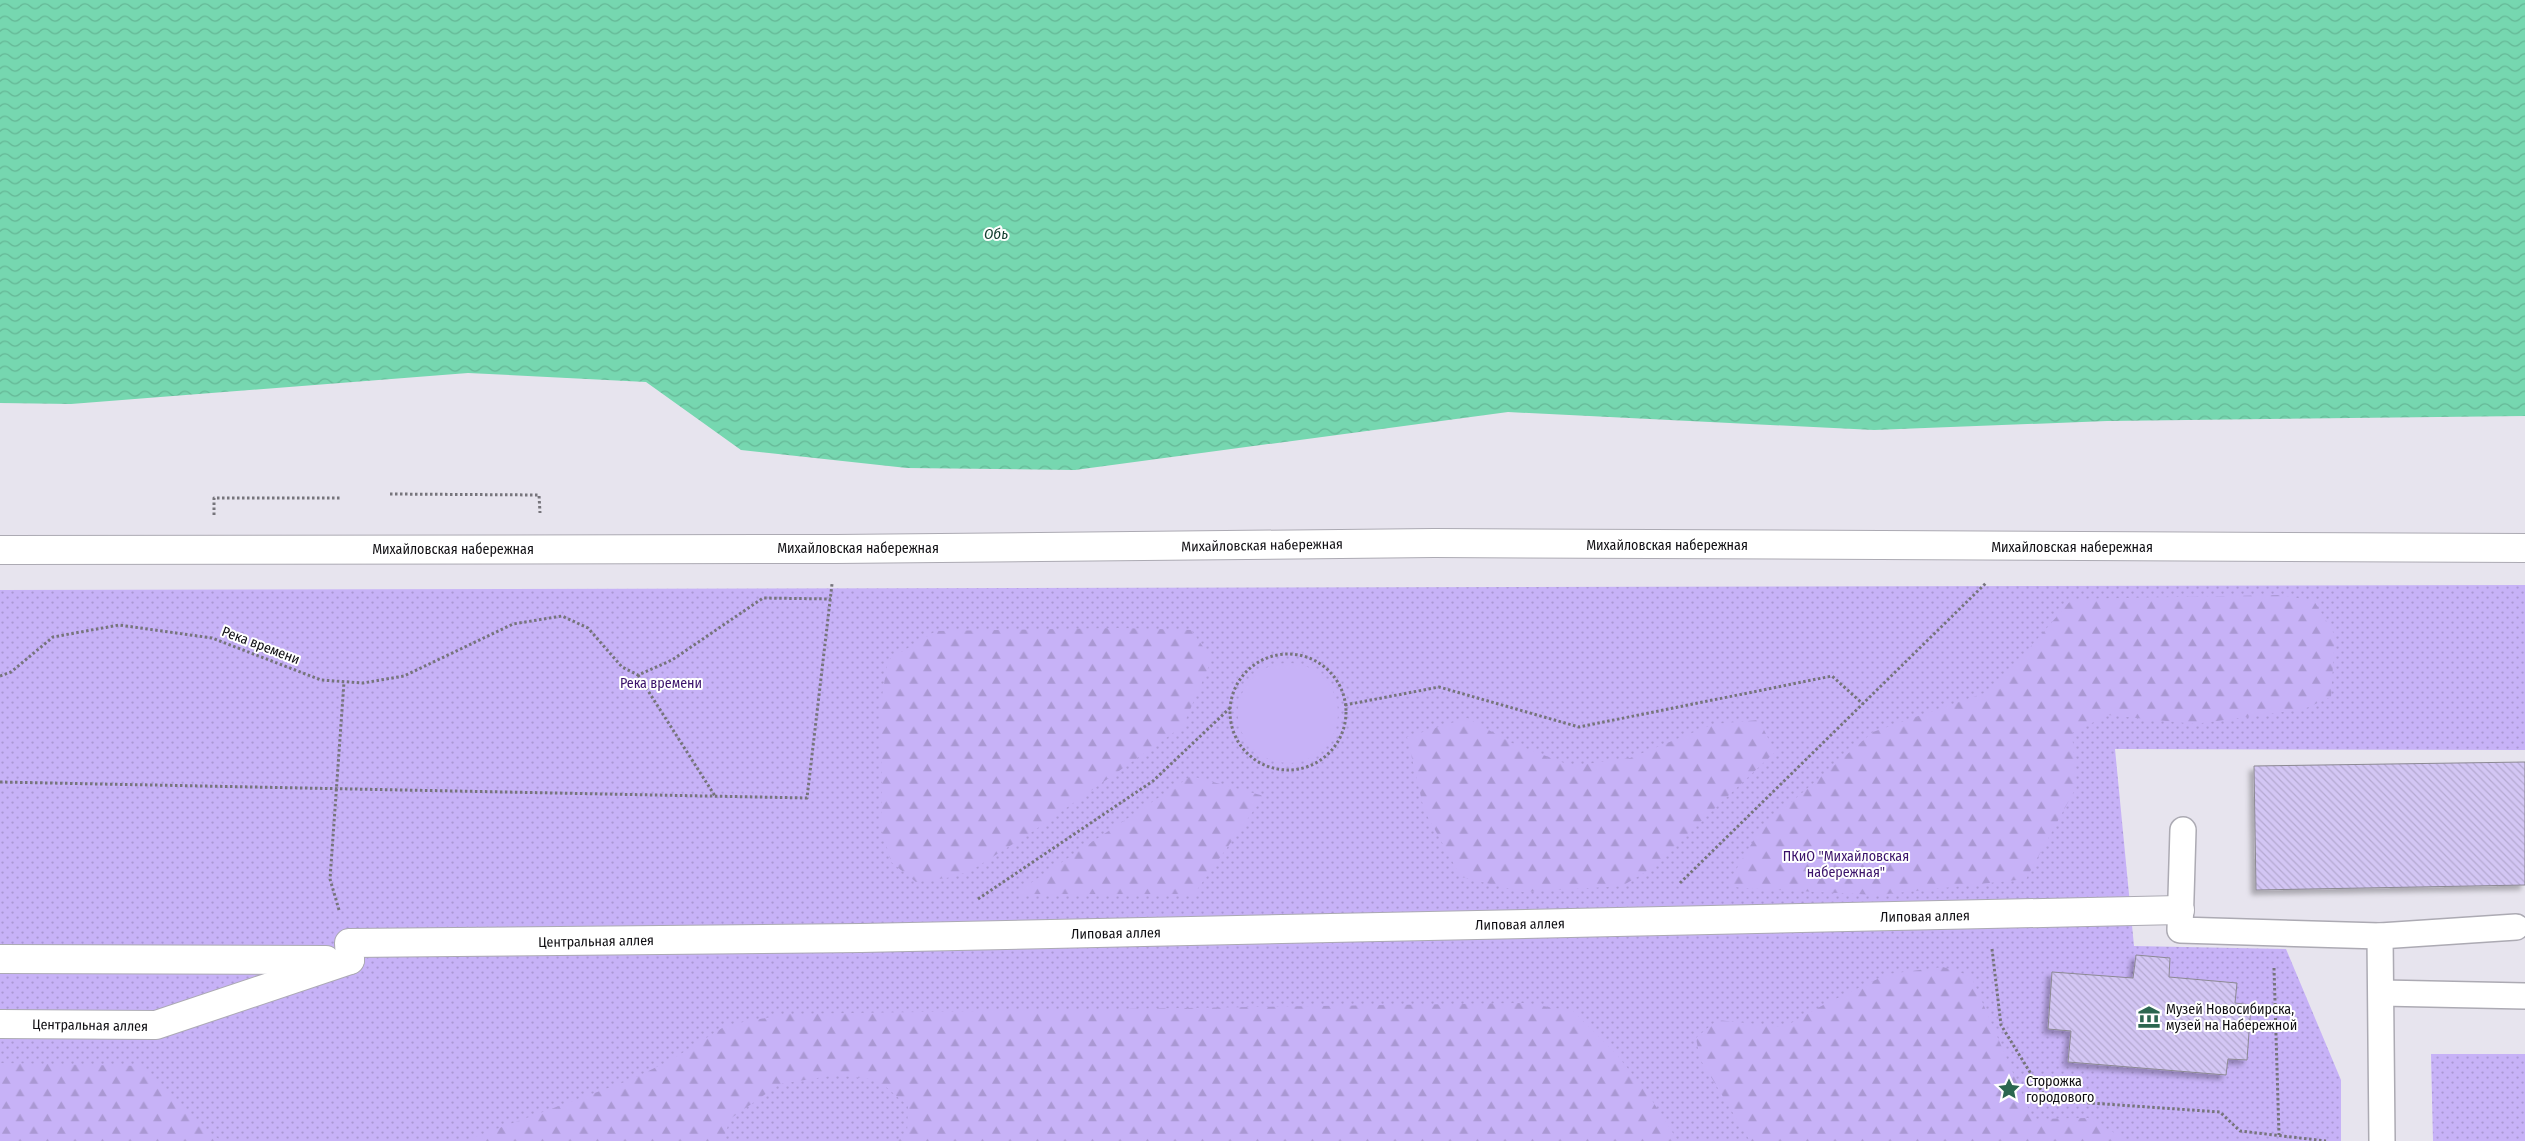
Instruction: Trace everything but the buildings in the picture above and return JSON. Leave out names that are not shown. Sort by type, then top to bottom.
[{"type":"street","name":"Михайловская набережная","points":[[0,550],[836,549],[1424,543],[2525,548]]},
{"type":"street","name":"Липовая аллея","points":[[861,938],[2180,910]]},
{"type":"street","name":"Центральная аллея","points":[[0,1024],[156,1025],[350,960],[349,943],[861,938]]},
{"type":"street","points":[[0,959],[350,960]]},
{"type":"lane","points":[[2183,830],[2180,930],[2380,936],[2516,927]]},
{"type":"lane","points":[[2380,936],[2382,1141]]},
{"type":"lane","points":[[2382,993],[2525,996]]},
{"type":"path","points":[[390,494],[539,495]]},
{"type":"path","points":[[214,498],[342,498]]},
{"type":"path","points":[[0,782],[807,798],[836,549]]},
{"type":"path","points":[[1640,922],[1988,581]]},
{"type":"path","points":[[716,796],[638,674],[672,660],[763,598],[831,599]]},
{"type":"path","name":"Река времени","points":[[0,676],[11,672],[53,637],[119,625],[212,638],[321,680],[362,684],[404,676],[513,624],[562,616],[588,628],[622,667],[638,674]]},
{"type":"path","points":[[1279,654],[1298,654],[1316,661],[1330,672],[1340,687],[1346,705],[1344,724],[1338,742],[1326,756],[1310,765],[1290,770],[1271,767],[1254,759],[1240,745],[1231,727],[1230,708],[1234,688],[1245,672],[1261,660],[1279,654]]},
{"type":"path","points":[[1346,705],[1439,687],[1579,727],[1832,676],[1863,704]]},
{"type":"path","points":[[330,879],[344,682]]},
{"type":"path","points":[[976,900],[1152,781],[1230,708]]},
{"type":"path","points":[[1988,914],[2001,1026],[2047,1100],[2220,1112],[2240,1131],[2326,1141]]},
{"type":"path","points":[[2273,933],[2279,1136]]},
{"type":"green space","name":"ПКиО \"Михайловская набережная\"","points":[[2525,585],[2525,750],[2115,749],[2134,946],[2286,949],[2341,1080],[2341,1141],[0,1141],[0,590]]},
{"type":"green space","points":[[2280,595],[2314,601],[2335,635],[2331,697],[2304,709],[2195,724],[2108,715],[2072,733],[2077,786],[2026,879],[1878,895],[1740,888],[1730,885],[1731,878],[1761,828],[1873,732],[1993,690],[2072,599]]},
{"type":"green space","points":[[1120,628],[1191,630],[1212,659],[1183,726],[1032,832],[972,870],[953,877],[916,882],[891,862],[881,827],[880,708],[888,660],[936,631]]},
{"type":"green space","points":[[1288,663],[1307,666],[1324,677],[1335,694],[1338,713],[1335,732],[1324,749],[1307,760],[1288,763],[1269,760],[1252,749],[1241,732],[1238,713],[1241,694],[1252,677],[1269,666]]},
{"type":"green space","points":[[1467,718],[1512,743],[1572,766],[1630,758],[1714,724],[1759,720],[1775,752],[1649,870],[1622,886],[1523,892],[1461,877],[1424,810],[1407,737]]},
{"type":"green space","points":[[1191,776],[1264,796],[1194,894],[1014,894]]},
{"type":"green space","points":[[1943,967],[1971,976],[2033,1119],[2088,1118],[2129,1141],[1750,1141],[1700,1059],[1696,1038],[1717,1020],[1784,1027],[1825,1004],[1888,974]]},
{"type":"green space","points":[[1524,1003],[1573,1011],[1617,1055],[1646,1091],[1678,1141],[895,1141],[907,1134],[908,1106],[878,1080],[836,1075],[780,1084],[730,1119],[723,1141],[464,1141],[630,1080],[671,1060],[727,1025],[788,1014]]},
{"type":"green space","points":[[2431,1054],[2525,1054],[2525,1141],[2433,1141]]},
{"type":"green space","points":[[0,1063],[143,1066],[205,1130],[222,1141],[0,1141]]},
{"type":"water","name":"Обь","points":[[0,0],[2525,0],[2525,416],[2107,421],[1874,430],[1508,412],[1075,470],[907,468],[741,450],[646,382],[468,373],[71,404],[0,403]]},
{"type":"place","name":"Музей Новосибирска, музей на Набережной","points":[[2149,1017]]},
{"type":"place","name":"Сторожка городового","points":[[2009,1089]]}]
